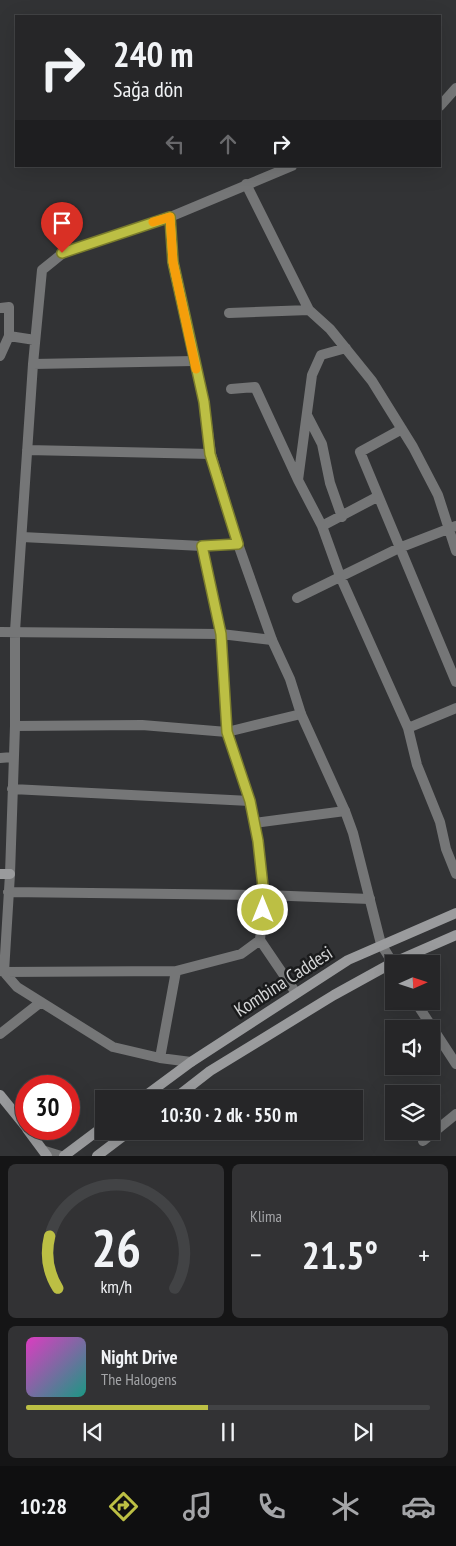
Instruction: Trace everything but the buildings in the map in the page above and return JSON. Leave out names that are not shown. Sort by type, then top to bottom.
[{"type":"main road","name":"Kombina Caddesi","points":[[153,1090],[191,1062],[348,960],[381,944],[456,913]]},
{"type":"main road","name":"Kombina Caddesi","points":[[413,955],[456,935]]},
{"type":"main road","name":"Kombina Caddesi","points":[[186,1090],[210,1071],[385,969]]},
{"type":"main road","points":[[0,1095],[15,1113]]},
{"type":"main road","points":[[63,1156],[95,1133]]},
{"type":"main road","points":[[36,1140],[46,1154]]},
{"type":"main road","points":[[97,1156],[118,1140]]},
{"type":"street","points":[[441,105],[456,88]]},
{"type":"street","points":[[191,1062],[160,1058],[113,1046],[17,987],[2,971],[8,892],[5,874],[15,726],[15,631],[33,364],[42,270],[62,253],[170,217],[289,167]]},
{"type":"street","points":[[246,184],[309,310],[330,329],[372,381],[402,429],[438,495],[452,528],[456,551]]},
{"type":"street","points":[[170,217],[173,262],[204,402],[210,454],[238,544],[272,640],[290,679],[301,714],[345,811],[381,944],[388,955]]},
{"type":"street","points":[[0,308],[9,307],[10,336],[0,356]]},
{"type":"street","points":[[228,313],[309,310]]},
{"type":"street","points":[[10,336],[35,340]]},
{"type":"street","points":[[298,480],[312,376],[321,355],[346,348]]},
{"type":"street","points":[[33,364],[194,361]]},
{"type":"street","points":[[232,389],[255,388],[322,526],[340,576],[408,728],[417,765],[440,822],[446,849],[456,874]]},
{"type":"street","points":[[307,415],[322,444],[330,483],[342,517]]},
{"type":"street","points":[[402,429],[360,452],[377,497],[456,682]]},
{"type":"street","points":[[27,450],[210,454]]},
{"type":"street","points":[[322,526],[377,497]]},
{"type":"street","points":[[297,598],[399,548],[452,528]]},
{"type":"street","points":[[22,537],[202,546],[238,544]]},
{"type":"street","points":[[202,546],[221,634],[227,732],[250,801],[254,823],[264,896],[260,940],[296,993]]},
{"type":"street","points":[[0,632],[221,634],[272,640]]},
{"type":"street","points":[[408,728],[456,708]]},
{"type":"street","points":[[15,726],[142,725],[227,732],[301,714]]},
{"type":"street","points":[[0,758],[13,757]]},
{"type":"street","points":[[12,789],[250,801]]},
{"type":"street","points":[[254,823],[345,811]]},
{"type":"street","points":[[8,892],[370,899]]},
{"type":"street","points":[[2,971],[176,971],[241,954],[260,940]]},
{"type":"street","points":[[160,1058],[176,971]]},
{"type":"street","points":[[0,1034],[42,1002]]},
{"type":"street","points":[[421,1010],[456,1064]]},
{"type":"street","points":[[423,1141],[456,1114]]},
{"type":"street","points":[[46,1154],[63,1156]]},
{"type":"slow traffic","points":[[153,222],[170,217],[173,262],[196,369]]},
{"type":"route","points":[[62,253],[120,232],[170,217],[173,262],[204,402],[210,454],[238,544],[202,546],[221,634],[227,732],[250,801],[258,841],[264,896],[263,910]]}]
